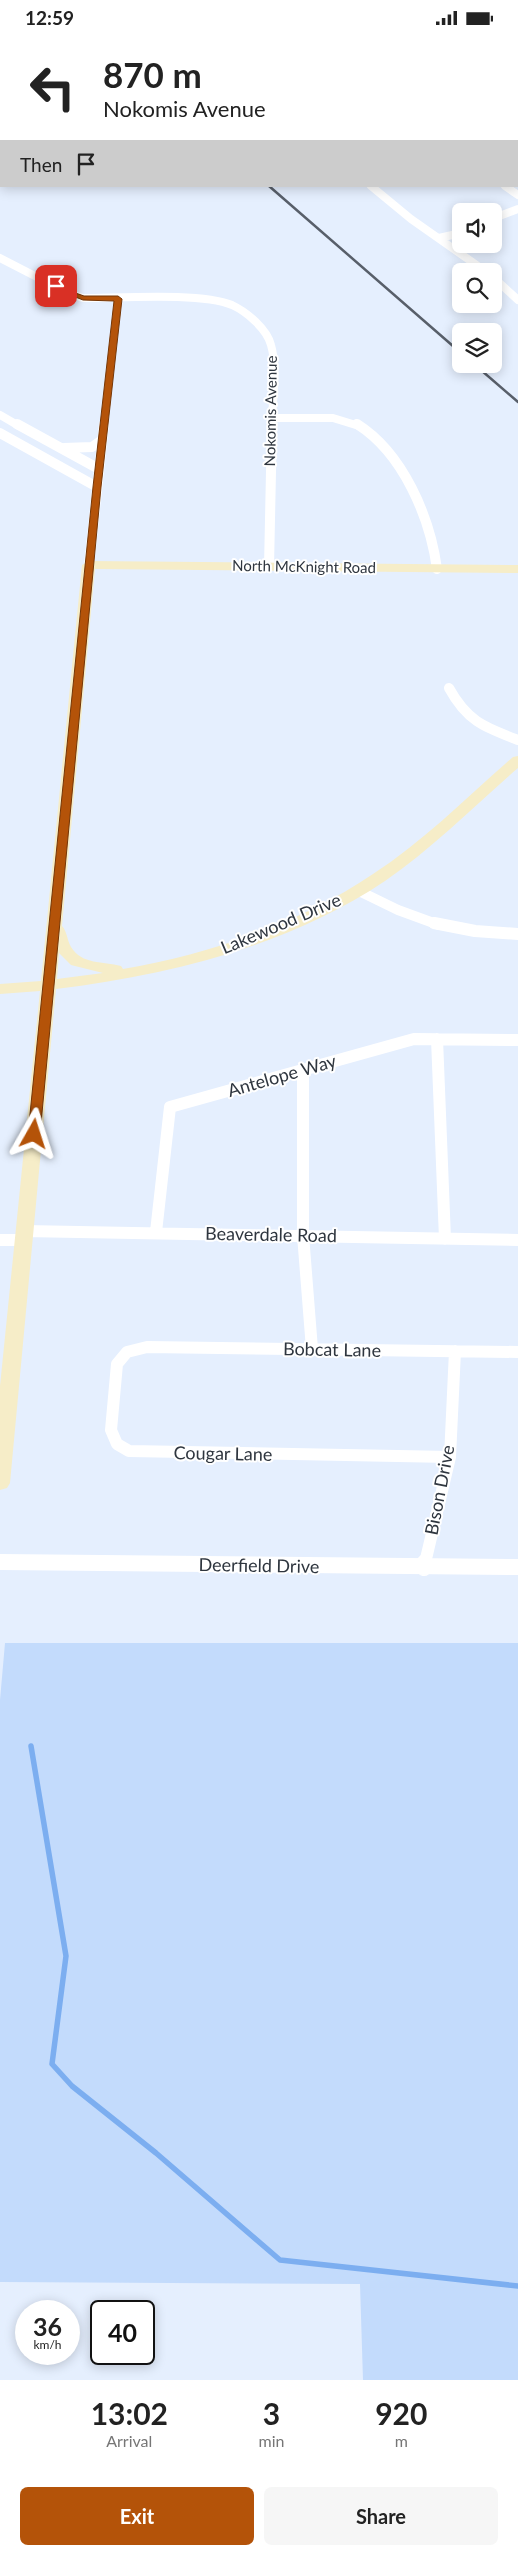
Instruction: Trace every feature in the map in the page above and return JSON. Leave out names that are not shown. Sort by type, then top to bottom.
[{"type":"street","points":[[371,187],[474,263]]},
{"type":"street","points":[[506,187],[518,195]]},
{"type":"street","points":[[502,215],[518,209]]},
{"type":"street","points":[[439,238],[452,235]]},
{"type":"street","name":"Nokomis Avenue","points":[[0,258],[74,295],[90,299],[213,300],[231,305],[248,315],[265,333],[273,354],[269,567]]},
{"type":"street","points":[[502,285],[518,300]]},
{"type":"street","points":[[0,1483],[97,487],[118,299]]},
{"type":"street","points":[[0,415],[99,469]]},
{"type":"street","points":[[272,418],[346,420],[357,425],[371,437],[392,459],[415,492],[432,533],[437,569]]},
{"type":"street","points":[[0,433],[97,487]]},
{"type":"street","points":[[61,448],[92,447],[102,440]]},
{"type":"street","name":"North McKnight Road","points":[[90,565],[518,569]]},
{"type":"street","points":[[449,688],[465,716],[485,727],[518,740]]},
{"type":"street","name":"Lakewood Drive","points":[[0,989],[50,985],[138,971],[234,946],[296,921],[359,891],[404,859],[518,760]]},
{"type":"street","points":[[359,891],[396,912],[433,924],[464,931],[518,934]]},
{"type":"street","points":[[56,921],[64,949],[75,961],[90,967],[138,971]]},
{"type":"street","name":"Antelope Way","points":[[156,1232],[170,1107],[414,1039],[518,1041]]},
{"type":"street","points":[[437,1039],[445,1239]]},
{"type":"street","points":[[303,1070],[303,1235],[312,1349]]},
{"type":"street","name":"Beaverdale Road","points":[[0,1240],[24,1235],[156,1232],[518,1241]]},
{"type":"street","name":"Bobcat Lane","points":[[147,1347],[518,1352]]},
{"type":"street","name":"Cougar Lane","points":[[147,1347],[127,1352],[120,1358],[116,1368],[111,1430],[112,1438],[117,1445],[126,1451],[140,1453],[450,1457]]},
{"type":"street","name":"Bison Drive","points":[[424,1568],[450,1457],[455,1351]]},
{"type":"street","name":"Deerfield Drive","points":[[0,1562],[424,1568],[518,1567]]},
{"type":"shaded area","points":[[5,1643],[518,1643],[518,2380],[363,2380],[360,2284],[0,2282],[0,1700]]},
{"type":"waterway","points":[[31,1746],[66,1956],[52,2064],[72,2086],[156,2153],[280,2260],[518,2286]]},
{"type":"railway","points":[[270,187],[452,345]]},
{"type":"railway","points":[[484,373],[518,402]]},
{"type":"route","points":[[34,1134],[97,487],[118,299],[83,298],[56,286]]}]
